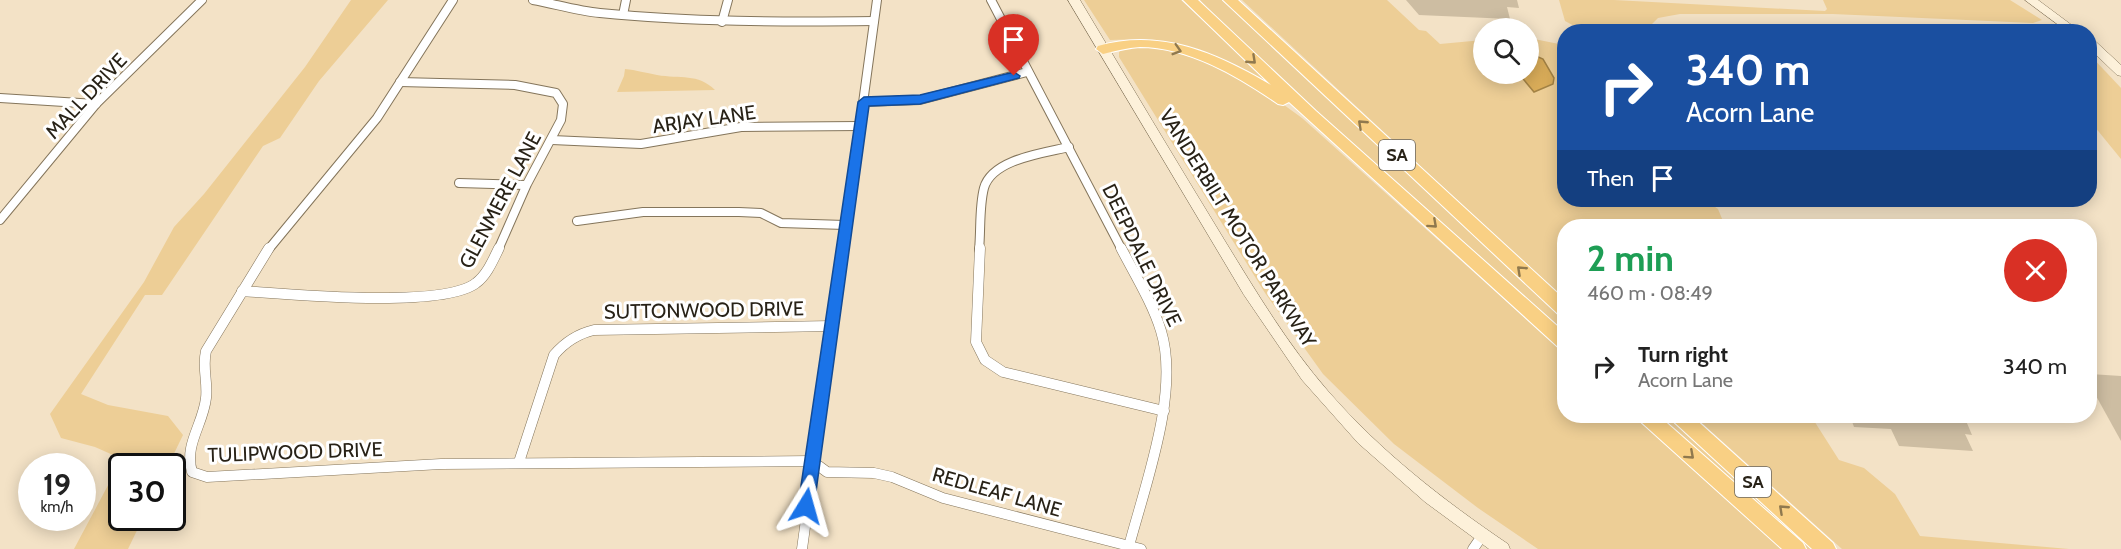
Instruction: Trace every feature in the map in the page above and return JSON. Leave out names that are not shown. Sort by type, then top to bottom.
[{"type":"highway","name":"SA","points":[[1191,0],[1279,86],[1557,336]]},
{"type":"highway","name":"SA","points":[[1230,0],[1557,303]]},
{"type":"highway","points":[[1103,49],[1131,44],[1155,45],[1192,55],[1237,73],[1288,104],[1341,149],[1389,185]]},
{"type":"highway","name":"SA","points":[[1655,423],[1796,549]]},
{"type":"highway","name":"SA","points":[[1688,423],[1826,549]]},
{"type":"main road","name":"VANDERBILT MOTOR PARKWAY","points":[[1074,0],[1260,310],[1304,372],[1339,413],[1383,457],[1478,542],[1502,549]]},
{"type":"main road","points":[[2031,0],[2065,24]]},
{"type":"main road","points":[[2097,50],[2121,72]]},
{"type":"street","name":"MALL DRIVE","points":[[0,220],[96,104],[202,0]]},
{"type":"street","name":"TULIPWOOD DRIVE","points":[[453,0],[377,118],[274,241],[210,341],[203,356],[206,398],[201,423],[187,460],[192,472],[207,477],[519,462],[812,461]]},
{"type":"street","points":[[533,0],[599,13],[696,18],[722,22],[874,21]]},
{"type":"street","points":[[623,15],[626,0]]},
{"type":"street","points":[[722,22],[728,0]]},
{"type":"street","points":[[802,549],[812,461],[877,0]]},
{"type":"street","name":"DEEPDALE DRIVE","points":[[991,0],[1069,147],[1161,330],[1166,361],[1164,411],[1129,546]]},
{"type":"street","points":[[864,102],[920,100],[1028,72]]},
{"type":"street","name":"GLENMERE LANE","points":[[242,291],[339,298],[455,294],[475,286],[488,270],[525,185],[552,140],[562,116],[563,103],[556,93],[515,85],[400,82]]},
{"type":"street","points":[[0,98],[96,104]]},
{"type":"street","name":"ARJAY LANE","points":[[552,140],[641,144],[741,127],[860,126]]},
{"type":"street","points":[[1069,147],[1024,157],[1004,166],[992,174],[984,188],[976,342],[985,360],[1003,372],[1164,411]]},
{"type":"street","points":[[459,183],[525,185]]},
{"type":"street","points":[[577,221],[643,212],[739,212],[761,213],[781,223],[845,225]]},
{"type":"street","name":"SUTTONWOOD DRIVE","points":[[519,462],[554,355],[565,342],[579,333],[594,330],[831,326]]},
{"type":"street","name":"REDLEAF LANE","points":[[812,461],[827,472],[874,473],[892,477],[943,498],[1141,549]]},
{"type":"shaded area","points":[[351,0],[388,0],[319,81],[280,138],[263,146],[162,295],[145,295],[81,394],[108,405],[168,416],[183,435],[174,453],[108,453],[61,438],[50,414],[144,282],[174,227],[204,194],[305,67]]},
{"type":"shaded area","points":[[1084,0],[1181,0],[1286,98],[1184,47],[1144,39],[1110,40]]},
{"type":"shaded area","points":[[1200,0],[1222,0],[1245,20],[1557,310],[1557,327],[1340,136],[1232,35]]},
{"type":"shaded area","points":[[1242,0],[1387,0],[1419,30],[1426,31],[1440,44],[1473,41],[1473,84],[1528,84],[1534,91],[1552,84],[1539,62],[1539,40],[1557,44],[1557,207],[1715,207],[1722,219],[1557,219],[1557,293]]},
{"type":"shaded area","points":[[1559,0],[1614,0],[1825,11],[1827,9],[1823,0],[2010,0],[2042,20],[2033,23],[1833,14],[1680,14],[1658,18],[1652,24],[1571,24],[1565,21]]},
{"type":"shaded area","points":[[1125,46],[1150,48],[1196,59],[1240,78],[1302,118],[1557,347],[1557,423],[1643,423],[1782,549],[1538,549],[1478,508],[1394,444],[1323,374],[1265,293],[1119,57],[1119,52]]},
{"type":"shaded area","points":[[1539,57],[1543,59],[1554,78],[1553,84],[1534,92],[1527,84],[1539,84]]},
{"type":"shaded area","points":[[2097,62],[2121,88],[2121,159],[2097,130]]},
{"type":"shaded area","points":[[625,69],[695,79],[715,90],[617,92]]},
{"type":"shaded area","points":[[1664,423],[1679,423],[1816,549],[1804,549]]},
{"type":"shaded area","points":[[1702,423],[1815,423],[1839,460],[1864,468],[1895,494],[1920,536],[2069,549],[1842,549]]},
{"type":"shaded area","points":[[108,485],[108,531],[137,531],[128,549],[74,549],[84,531],[96,531],[96,508]]},
{"type":"building","points":[[1406,0],[1517,0],[1519,8],[1507,7],[1510,18],[1419,15]]},
{"type":"building","points":[[2097,374],[2121,376],[2121,441],[2097,398]]},
{"type":"building","points":[[1853,423],[1967,423],[1972,435],[1965,434],[1973,451],[1899,446],[1891,429],[1854,427]]},
{"type":"route","points":[[806,506],[864,102],[920,100],[1014,76]]}]
